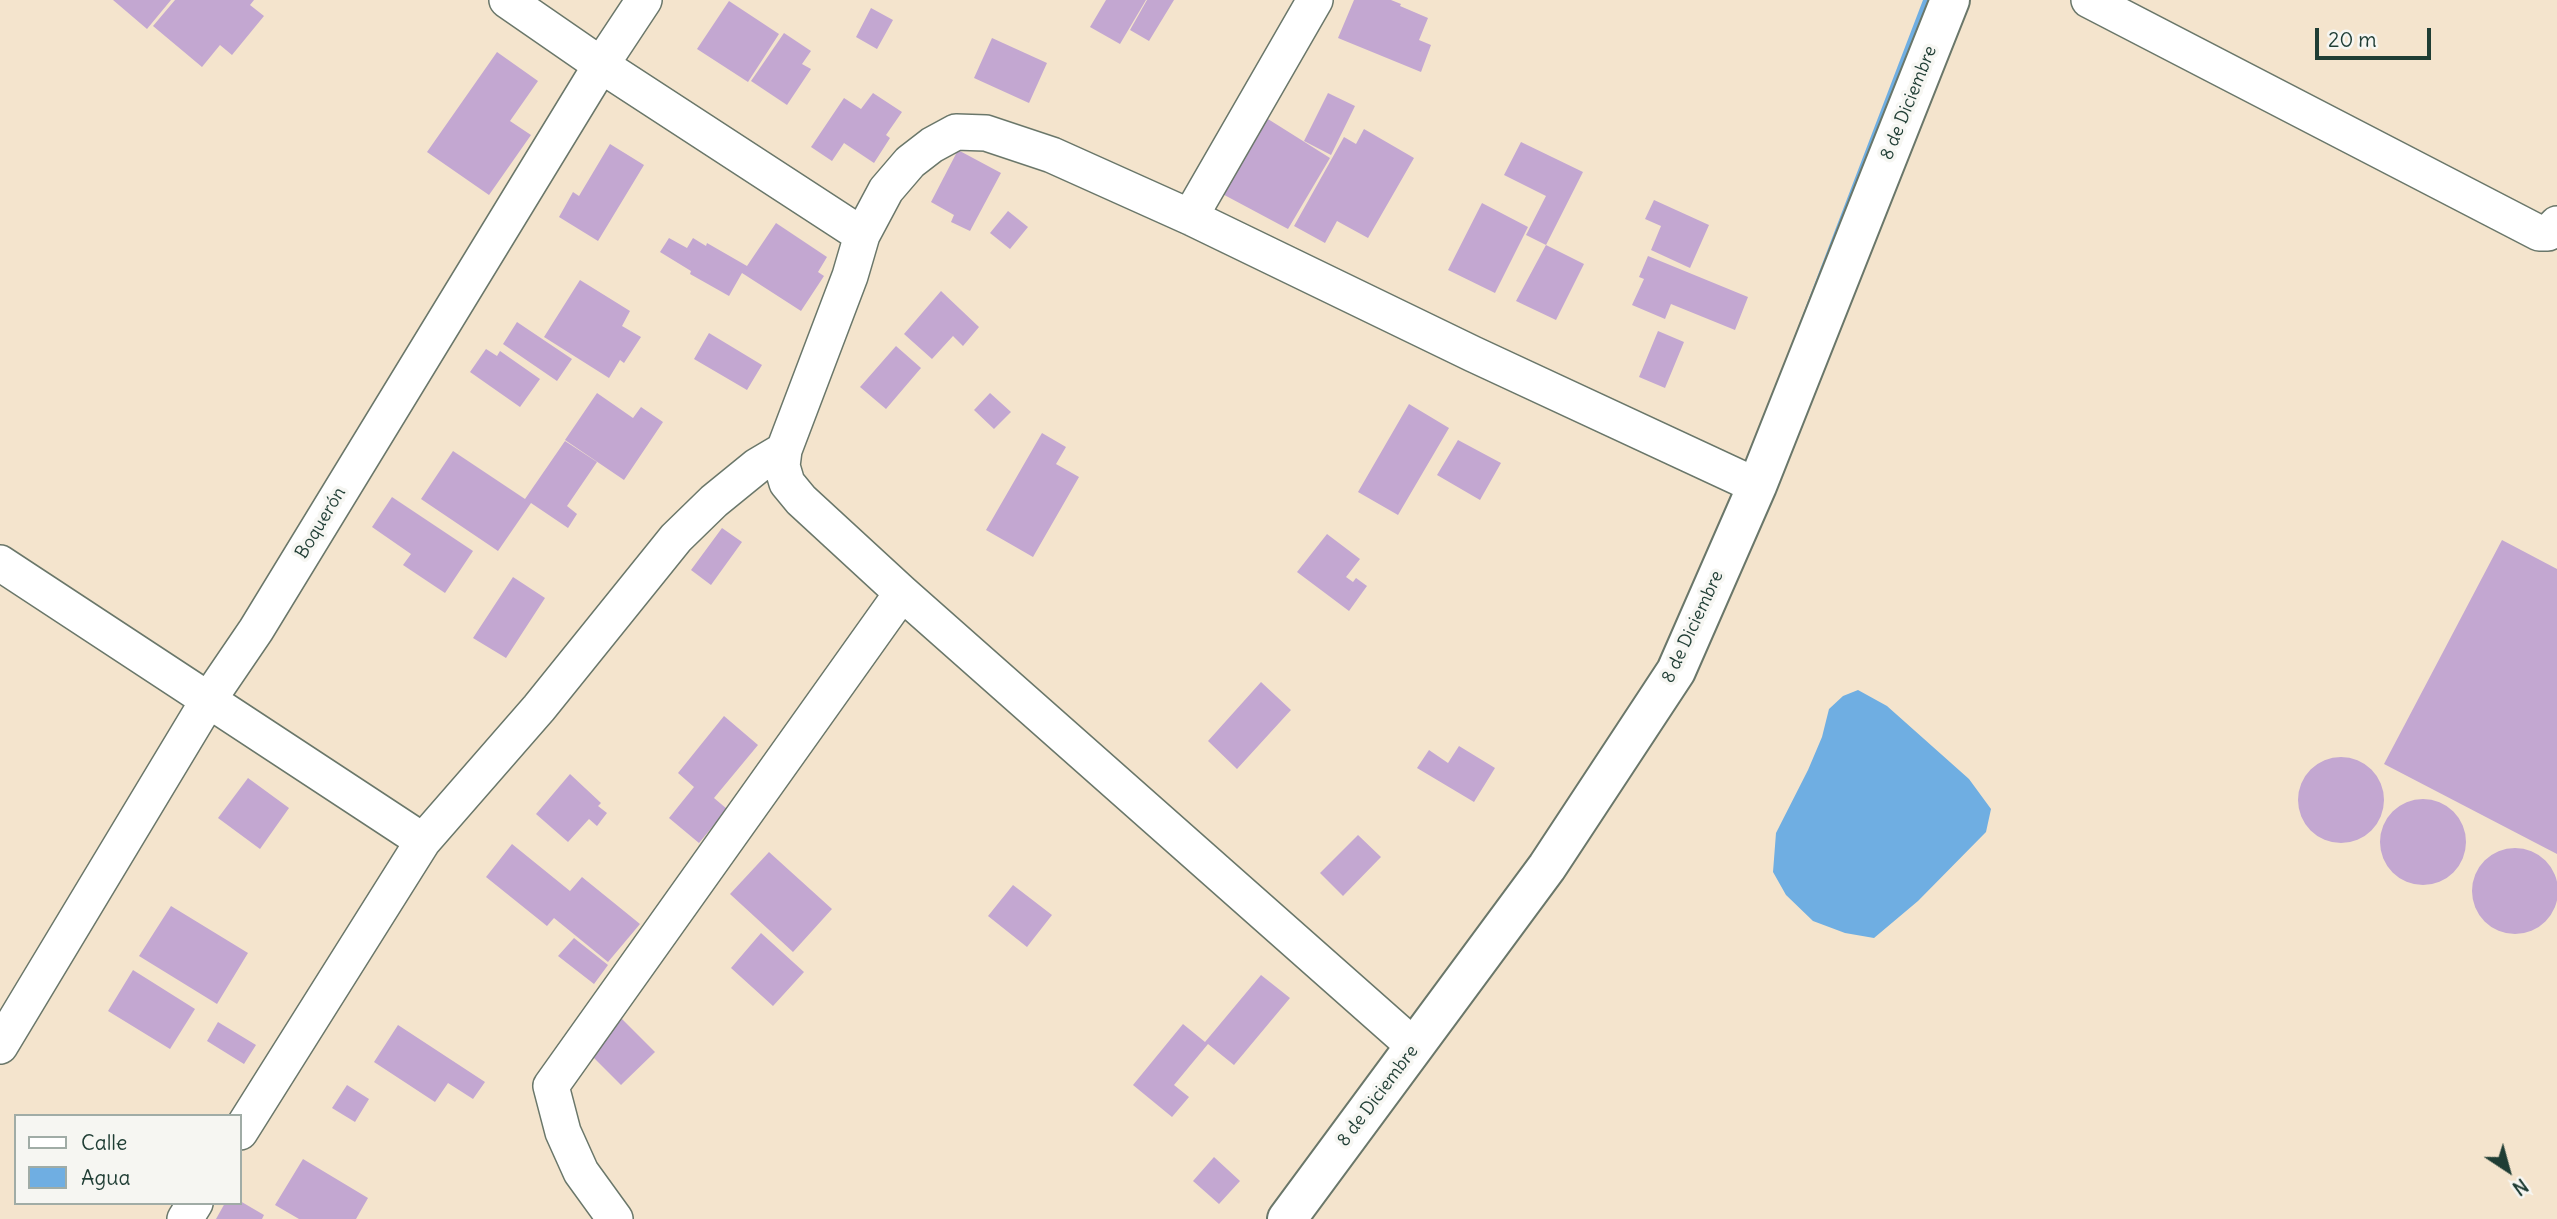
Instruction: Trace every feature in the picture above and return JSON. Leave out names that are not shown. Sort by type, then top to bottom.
[{"type":"street","points":[[507,0],[600,65],[862,235]]},
{"type":"street","name":"Boquerón","points":[[0,1046],[209,699],[256,630],[600,65],[644,0]]},
{"type":"street","points":[[1190,217],[1315,0]]},
{"type":"street","name":"8 de Diciembre","points":[[1287,1219],[1547,867],[1676,671],[1756,486],[1950,0]]},
{"type":"street","points":[[2089,0],[2539,233],[2548,233],[2557,224]]},
{"type":"street","points":[[1415,1046],[902,593],[801,500],[787,482],[782,467],[783,450],[850,276],[862,235],[886,190],[910,162],[932,145],[956,132],[986,133],[1052,155],[1190,217],[1473,354],[1756,486]]},
{"type":"street","points":[[242,1129],[423,841],[540,708],[676,538],[714,501],[757,466],[783,450]]},
{"type":"street","points":[[0,563],[423,841]]},
{"type":"street","points":[[615,1219],[581,1172],[563,1132],[551,1086],[902,593]]},
{"type":"water","points":[[1923,0],[1929,0],[1756,437]]},
{"type":"water","points":[[1858,690],[1887,706],[1969,779],[1991,809],[1986,832],[1918,901],[1874,938],[1845,933],[1813,921],[1786,895],[1773,872],[1776,833],[1808,770],[1822,737],[1829,709],[1843,696]]},
{"type":"building","points":[[113,0],[171,0],[147,29]]},
{"type":"building","points":[[175,0],[254,0],[250,5],[264,16],[232,55],[220,45],[202,67],[153,26]]},
{"type":"building","points":[[1106,0],[1146,0],[1120,44],[1090,27]]},
{"type":"building","points":[[1147,0],[1174,0],[1149,41],[1130,30]]},
{"type":"building","points":[[1354,0],[1391,0],[1428,18],[1419,40],[1431,45],[1421,72],[1338,38]]},
{"type":"building","points":[[729,1],[779,34],[748,82],[697,49]]},
{"type":"building","points":[[871,8],[893,20],[877,49],[856,37]]},
{"type":"building","points":[[784,33],[811,51],[802,64],[811,69],[787,105],[751,81]]},
{"type":"building","points":[[992,38],[1047,63],[1029,103],[974,78]]},
{"type":"building","points":[[497,52],[538,81],[510,121],[531,135],[489,195],[427,152]]},
{"type":"building","points":[[873,93],[902,112],[886,135],[890,138],[874,163],[844,143],[832,161],[811,147],[844,98],[861,109]]},
{"type":"building","points":[[1328,93],[1355,106],[1331,155],[1304,141]]},
{"type":"building","points":[[1260,114],[1330,158],[1288,229],[1215,190]]},
{"type":"building","points":[[1364,129],[1414,158],[1368,238],[1337,221],[1325,243],[1294,226],[1344,137],[1356,144]]},
{"type":"building","points":[[1521,142],[1583,172],[1546,245],[1526,235],[1546,196],[1504,175]]},
{"type":"building","points":[[610,144],[644,165],[598,241],[559,217],[573,192],[579,196]]},
{"type":"building","points":[[958,150],[1001,173],[970,231],[951,222],[954,215],[931,202]]},
{"type":"building","points":[[1654,200],[1709,225],[1690,268],[1651,250],[1661,226],[1645,219]]},
{"type":"building","points":[[1482,203],[1528,227],[1495,293],[1448,270]]},
{"type":"building","points":[[1008,211],[1028,227],[1010,249],[990,233]]},
{"type":"building","points":[[776,223],[827,257],[818,272],[824,276],[801,311],[742,273],[729,296],[690,274],[691,271],[660,252],[669,238],[687,248],[693,238],[747,266]]},
{"type":"building","points":[[1546,245],[1584,264],[1556,320],[1516,301]]},
{"type":"building","points":[[1648,256],[1748,297],[1735,330],[1671,304],[1665,319],[1632,305],[1644,279],[1639,277]]},
{"type":"building","points":[[580,280],[630,311],[622,326],[641,337],[624,363],[620,360],[609,378],[544,337]]},
{"type":"building","points":[[941,291],[979,327],[963,346],[953,336],[932,359],[904,334]]},
{"type":"building","points":[[517,322],[572,359],[557,381],[503,344]]},
{"type":"building","points":[[1658,331],[1684,342],[1665,388],[1639,377]]},
{"type":"building","points":[[709,333],[762,365],[747,390],[694,359]]},
{"type":"building","points":[[896,346],[921,368],[886,409],[860,387]]},
{"type":"building","points":[[486,349],[497,356],[500,351],[540,379],[520,407],[470,372]]},
{"type":"building","points":[[597,393],[633,418],[641,407],[663,422],[624,480],[565,440]]},
{"type":"building","points":[[990,393],[1011,412],[994,429],[974,410]]},
{"type":"building","points":[[1409,404],[1449,428],[1398,515],[1358,492]]},
{"type":"building","points":[[1042,433],[1066,447],[1056,464],[1079,477],[1033,557],[986,530]]},
{"type":"building","points":[[1458,440],[1501,463],[1480,500],[1437,475]]},
{"type":"building","points":[[565,441],[597,462],[567,506],[577,514],[568,528],[531,503],[498,551],[421,499],[453,451],[525,499]]},
{"type":"building","points":[[392,497],[473,551],[445,593],[403,565],[411,554],[372,527]]},
{"type":"building","points":[[722,528],[742,542],[711,585],[691,570]]},
{"type":"building","points":[[1327,534],[1360,559],[1346,577],[1353,582],[1356,578],[1367,586],[1349,611],[1297,572]]},
{"type":"building","points":[[2502,540],[2557,569],[2557,854],[2384,764]]},
{"type":"building","points":[[513,577],[545,598],[506,658],[473,638]]},
{"type":"building","points":[[1261,682],[1291,710],[1237,769],[1208,741]]},
{"type":"building","points":[[724,716],[758,745],[714,798],[727,809],[699,843],[669,818],[694,787],[678,773]]},
{"type":"building","points":[[1459,746],[1495,768],[1474,802],[1417,768],[1429,750],[1448,763]]},
{"type":"building","points":[[2341,757],[2358,760],[2372,769],[2381,783],[2384,800],[2381,817],[2372,831],[2358,840],[2341,843],[2324,840],[2310,831],[2301,817],[2298,800],[2301,783],[2310,769],[2324,760]]},
{"type":"building","points":[[570,774],[601,803],[598,806],[607,813],[597,826],[589,819],[568,842],[536,814]]},
{"type":"building","points":[[248,778],[289,808],[260,849],[218,818]]},
{"type":"building","points":[[2415,799],[2431,799],[2454,811],[2463,825],[2466,842],[2463,859],[2454,873],[2431,885],[2415,885],[2399,878],[2387,866],[2380,850],[2380,834],[2387,818],[2399,806]]},
{"type":"building","points":[[1358,835],[1381,857],[1343,896],[1320,873]]},
{"type":"building","points":[[512,844],[570,891],[582,877],[640,924],[608,962],[554,918],[547,926],[486,877]]},
{"type":"building","points":[[2515,848],[2532,851],[2546,860],[2555,874],[2558,891],[2555,908],[2546,922],[2532,931],[2515,934],[2498,931],[2484,922],[2475,908],[2472,891],[2475,874],[2484,860],[2498,851]]},
{"type":"building","points":[[769,852],[832,909],[793,952],[730,894]]},
{"type":"building","points":[[1013,885],[1052,915],[1027,947],[988,916]]},
{"type":"building","points":[[171,906],[248,953],[217,1004],[139,956]]},
{"type":"building","points":[[761,933],[804,972],[773,1006],[731,968]]},
{"type":"building","points":[[574,938],[608,965],[594,984],[558,956]]},
{"type":"building","points":[[133,970],[195,1009],[170,1049],[108,1011]]},
{"type":"building","points":[[1261,975],[1290,998],[1234,1065],[1208,1044],[1174,1085],[1189,1097],[1172,1117],[1133,1085],[1183,1024],[1205,1042]]},
{"type":"building","points":[[620,1017],[655,1052],[621,1085],[586,1050]]},
{"type":"building","points":[[218,1022],[256,1045],[244,1064],[207,1041]]},
{"type":"building","points":[[398,1025],[485,1082],[473,1099],[448,1083],[435,1102],[374,1062]]},
{"type":"building","points":[[347,1085],[369,1099],[355,1122],[332,1108]]},
{"type":"building","points":[[1214,1157],[1240,1181],[1219,1204],[1193,1181]]},
{"type":"building","points":[[303,1159],[368,1198],[356,1219],[299,1219],[275,1205]]},
{"type":"building","points":[[242,1202],[264,1215],[262,1219],[216,1219],[224,1205],[242,1205]]}]
